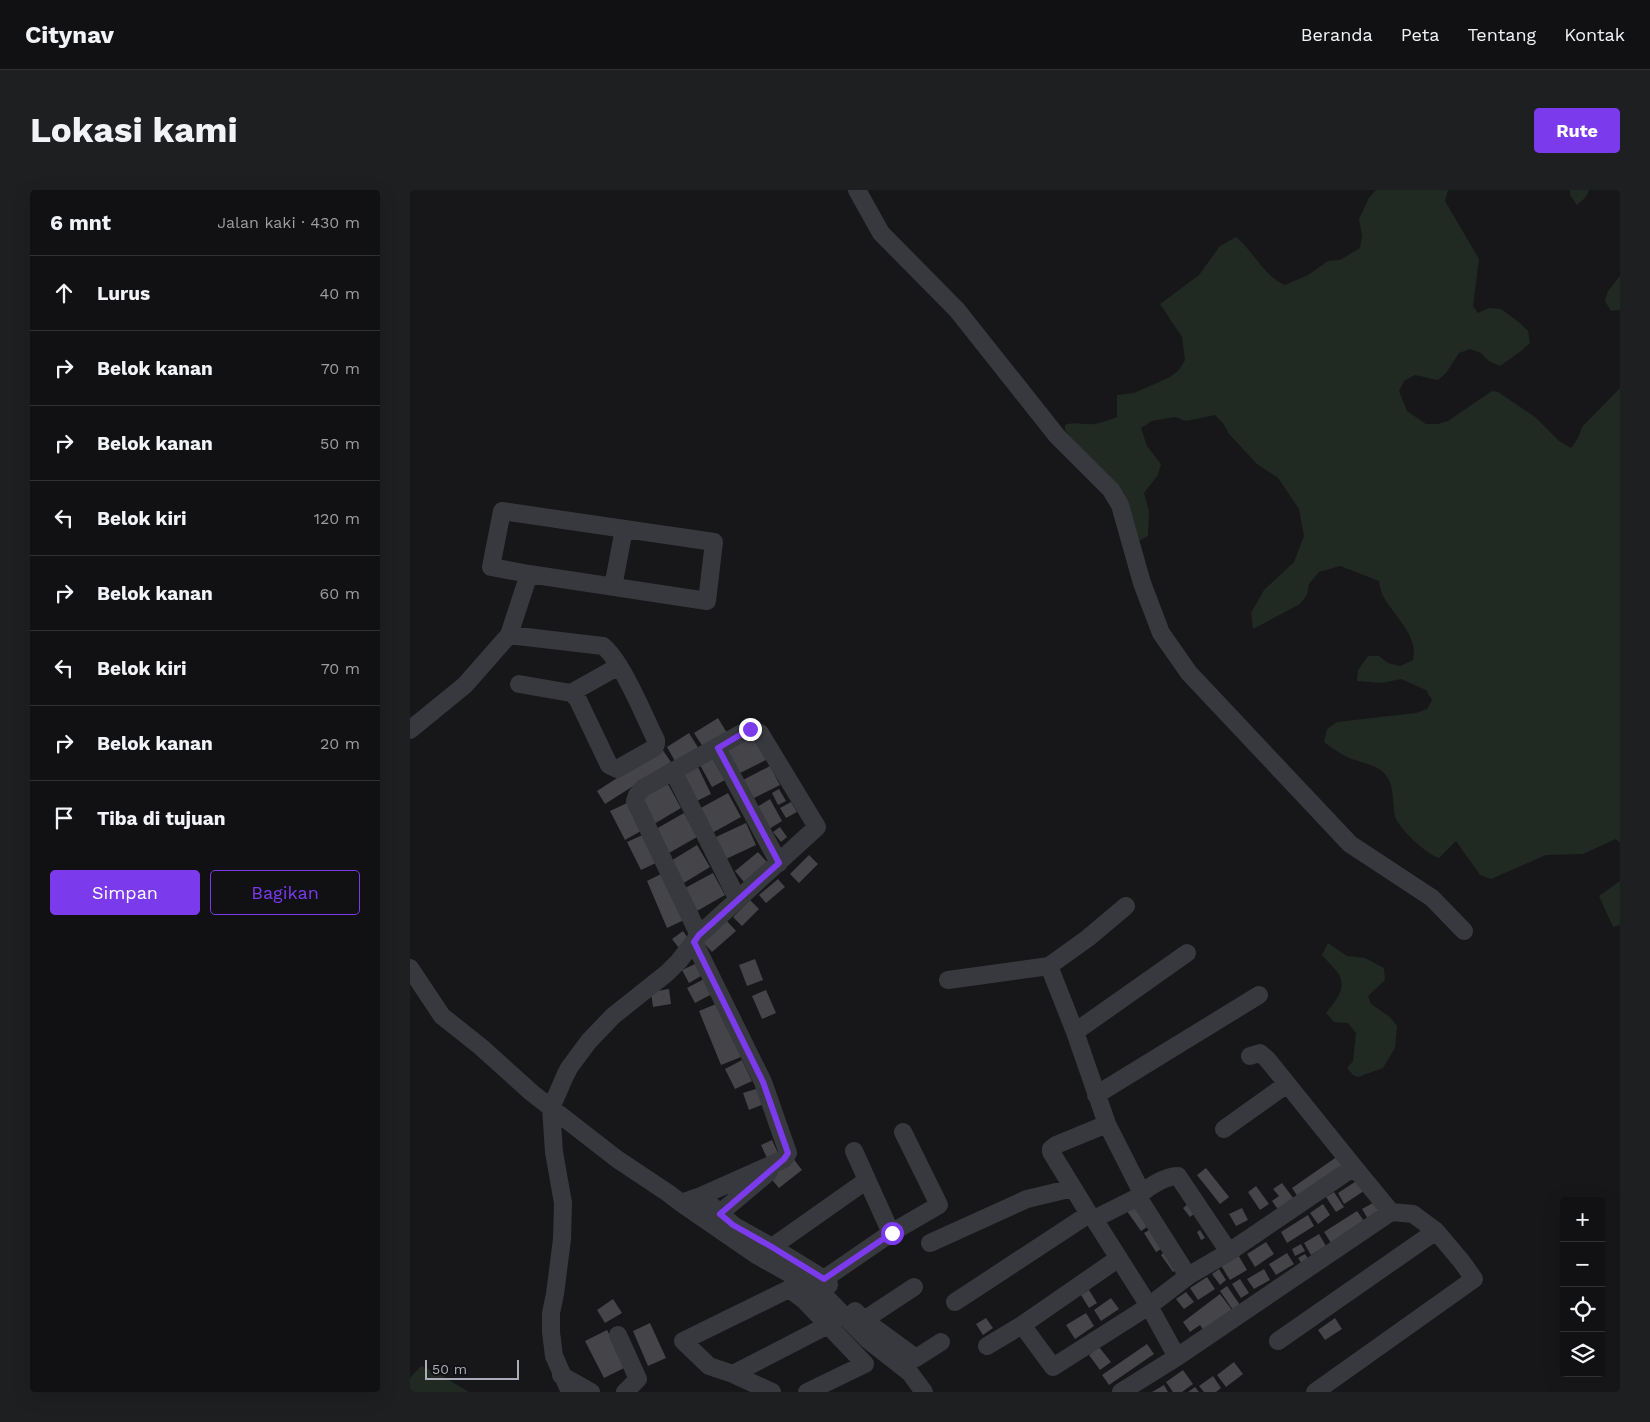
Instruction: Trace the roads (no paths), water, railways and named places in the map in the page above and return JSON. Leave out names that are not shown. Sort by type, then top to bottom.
[{"type":"street","points":[[857,190],[882,233],[958,310],[1057,436],[1111,490],[1120,505],[1142,583],[1161,633],[1189,673],[1350,844],[1432,898],[1464,931]]},
{"type":"street","points":[[502,511],[714,542],[707,601],[529,574],[492,567],[502,511]]},
{"type":"street","points":[[613,587],[624,529]]},
{"type":"street","points":[[410,730],[465,685],[509,635],[529,574]]},
{"type":"street","points":[[509,635],[603,646],[619,666],[656,740],[656,744],[654,748],[617,769],[613,768],[609,765],[580,702],[571,693],[518,684]]},
{"type":"street","points":[[571,693],[619,666]]},
{"type":"street","points":[[570,1392],[554,1356],[550,1332],[562,1239],[563,1203],[554,1152],[551,1108],[569,1068],[589,1041],[614,1016],[679,961],[696,939],[779,863],[817,825],[760,733],[750,729],[643,788],[635,801],[696,939],[763,1082],[788,1151],[788,1155],[784,1159],[720,1214]]},
{"type":"street","points":[[718,748],[779,863]]},
{"type":"street","points":[[673,771],[738,900]]},
{"type":"street","points":[[948,980],[1049,966],[1088,938],[1126,906]]},
{"type":"street","points":[[1075,1032],[1187,953]]},
{"type":"street","points":[[1049,966],[1075,1032],[1107,1124],[1140,1195],[1188,1276]]},
{"type":"street","points":[[410,968],[442,1016],[551,1108],[617,1159],[758,1256],[819,1290],[868,1340],[910,1373],[924,1392]]},
{"type":"street","points":[[1096,1096],[1259,996]]},
{"type":"street","points":[[1250,1056],[1260,1053],[1267,1059],[1391,1212]]},
{"type":"street","points":[[1224,1129],[1287,1084]]},
{"type":"street","points":[[1107,1124],[1056,1145],[1051,1149],[1052,1155],[1149,1306],[1178,1357]]},
{"type":"street","points":[[824,1279],[892,1233],[939,1205],[903,1132]]},
{"type":"street","points":[[854,1151],[892,1233]]},
{"type":"street","points":[[681,1203],[784,1159]]},
{"type":"street","points":[[1022,1325],[1053,1367],[1149,1306],[1188,1276],[1229,1252],[1354,1167]]},
{"type":"street","points":[[956,1302],[1091,1217],[1140,1195],[1170,1177],[1178,1176],[1229,1252]]},
{"type":"street","points":[[772,1247],[867,1180]]},
{"type":"street","points":[[930,1243],[1027,1199],[1073,1188]]},
{"type":"street","points":[[701,1196],[733,1225],[824,1279],[864,1320],[916,1358],[941,1342]]},
{"type":"street","points":[[1131,1390],[1391,1212],[1413,1214],[1436,1231],[1474,1279],[1316,1392]]},
{"type":"street","points":[[1278,1341],[1436,1231]]},
{"type":"street","points":[[987,1346],[1022,1325],[1119,1258]]},
{"type":"street","points":[[864,1320],[914,1287]]},
{"type":"street","points":[[772,1392],[733,1374],[709,1366],[683,1341],[788,1289],[804,1300],[865,1364],[807,1392]]},
{"type":"street","points":[[733,1374],[828,1326],[842,1314]]},
{"type":"street","points":[[618,1335],[638,1379],[625,1392]]},
{"type":"street","points":[[561,1375],[591,1392]]}]
